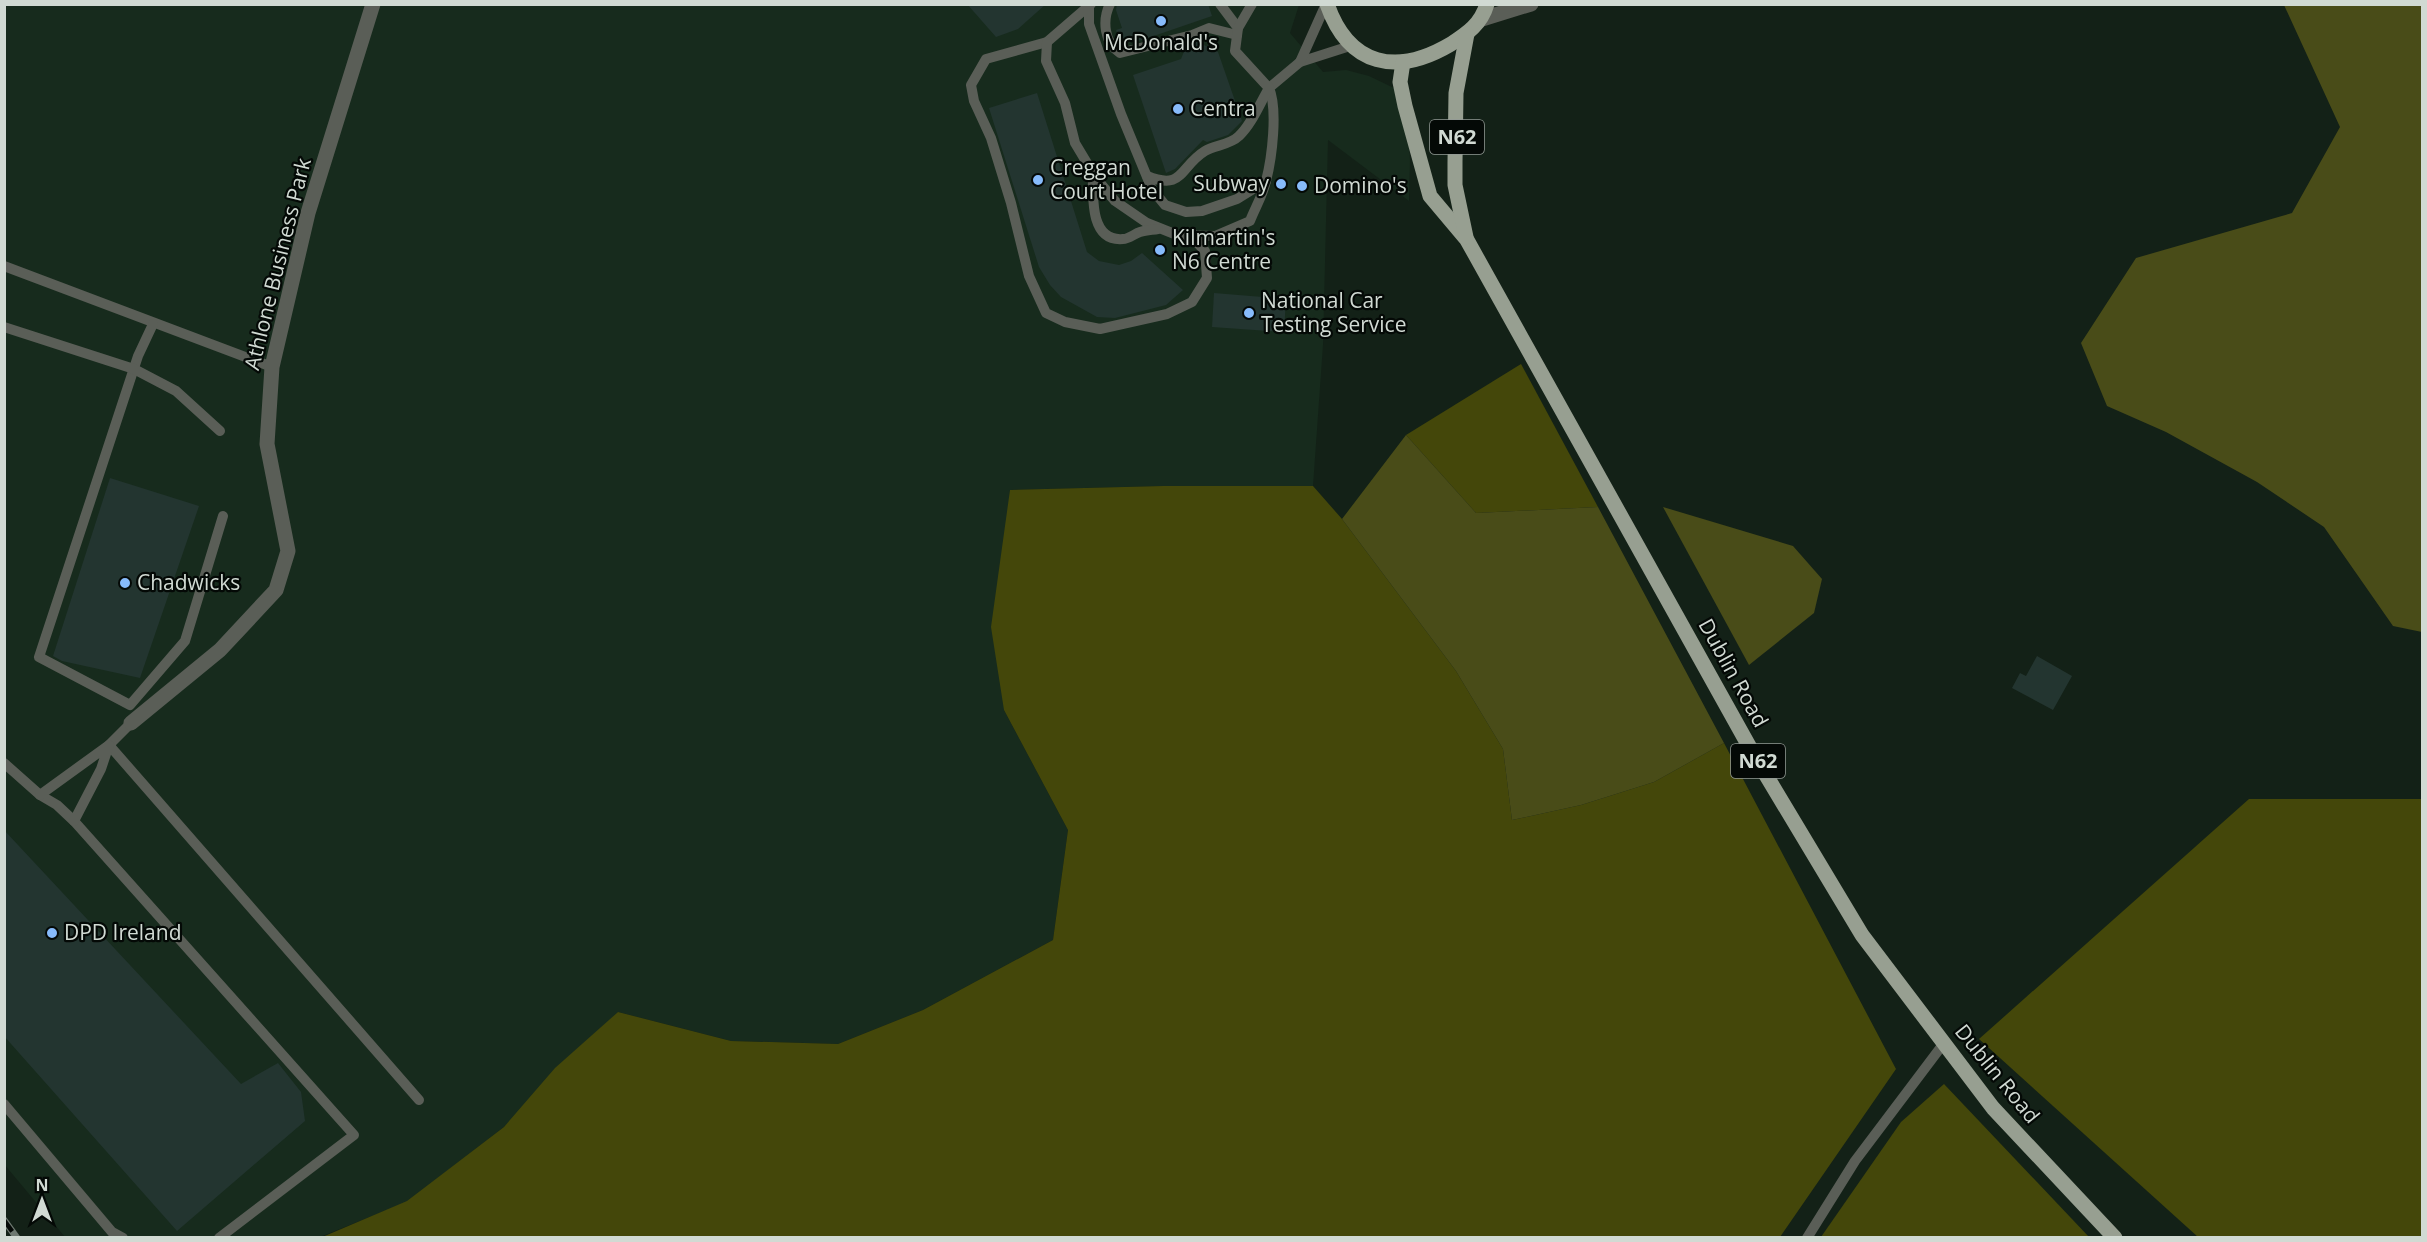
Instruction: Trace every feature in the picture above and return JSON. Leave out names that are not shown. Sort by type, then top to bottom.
[{"type":"main road","points":[[1326,4],[1338,30],[1350,46],[1376,61],[1403,62],[1442,49],[1467,34],[1485,12]]},
{"type":"main road","name":"Dublin Road","points":[[1467,34],[1456,93],[1455,162],[1455,185],[1467,240]]},
{"type":"main road","name":"Dublin Road","points":[[1403,62],[1401,82],[1405,106],[1430,196],[1467,240],[1754,755],[1862,935],[1993,1108],[2115,1238]]},
{"type":"street","name":"Athlone Business Park","points":[[130,723],[220,650],[276,590],[288,551],[267,444],[272,367],[308,213],[374,4]]},
{"type":"street","points":[[1485,12],[1531,4]]},
{"type":"lane","points":[[1110,4],[1105,14],[1107,33],[1113,49],[1120,53],[1192,35],[1209,28],[1238,32]]},
{"type":"lane","points":[[1220,4],[1238,32]]},
{"type":"lane","points":[[1047,42],[1046,61],[1065,103],[1075,143],[1115,201],[1147,223],[1177,235],[1215,236],[1250,221],[1266,181],[1273,133],[1274,99],[1269,88],[1235,51],[1238,32],[1252,4]]},
{"type":"lane","points":[[1300,62],[1326,4]]},
{"type":"lane","points":[[1090,5],[1047,42],[986,59],[971,85],[974,101],[991,138],[1008,192],[1029,276],[1046,313],[1065,322],[1100,329],[1167,314],[1192,302],[1207,278],[1204,251],[1190,236]]},
{"type":"lane","points":[[1090,5],[1089,24],[1152,189],[1165,205],[1186,212],[1202,211],[1237,199],[1266,181]]},
{"type":"lane","points":[[1147,176],[1162,182],[1171,181],[1205,151],[1239,136],[1269,88],[1300,62],[1350,46]]},
{"type":"lane","points":[[1093,172],[1095,215],[1099,229],[1109,238],[1124,239],[1140,232],[1161,228]]},
{"type":"lane","points":[[4,266],[272,367]]},
{"type":"lane","points":[[153,324],[134,369],[39,657],[130,705],[185,640],[223,516]]},
{"type":"lane","points":[[4,327],[134,369],[176,391],[220,430]]},
{"type":"lane","points":[[40,795],[109,745],[130,723]]},
{"type":"lane","points":[[74,821],[101,769],[109,745]]},
{"type":"lane","points":[[109,745],[419,1100]]},
{"type":"lane","points":[[4,763],[74,821],[354,1135],[219,1238]]},
{"type":"lane","points":[[1807,1238],[1855,1161],[1944,1043]]},
{"type":"lane","points":[[4,1104],[112,1233],[123,1238]]},
{"type":"shaded area","points":[[4,5],[1299,5],[1290,33],[1323,72],[1346,70],[1369,76],[1394,88],[1407,118],[1410,160],[1409,201],[1328,140],[1323,345],[1313,486],[1163,486],[1010,490],[1004,710],[1068,830],[1053,940],[923,1010],[838,1044],[731,1041],[618,1012],[504,1127],[407,1202],[320,1237],[65,1237],[4,1164]]},
{"type":"shaded area","points":[[1521,364],[1598,507],[1476,513],[1406,435]]},
{"type":"shaded area","points":[[1163,486],[1313,486],[1342,519],[1456,671],[1503,749],[1512,820],[1581,805],[1654,782],[1724,743],[1896,1069],[1780,1237],[320,1238],[407,1201],[504,1127],[555,1068],[618,1012],[731,1041],[838,1044],[923,1010],[1053,940],[1068,830],[1004,710],[991,627],[1010,490]]},
{"type":"shaded area","points":[[2249,799],[2422,799],[2422,1237],[2198,1237],[1979,1039]]},
{"type":"shaded area","points":[[1944,1084],[2089,1237],[1821,1237],[1901,1122]]},
{"type":"green space","points":[[2284,5],[2422,5],[2422,632],[2393,626],[2324,527],[2257,482],[2166,432],[2107,406],[2081,343],[2136,258],[2292,213],[2340,127]]},
{"type":"green space","points":[[1406,435],[1476,513],[1598,507],[1724,743],[1654,782],[1581,805],[1512,820],[1503,749],[1456,671],[1342,519]]},
{"type":"green space","points":[[1663,507],[1793,546],[1822,579],[1814,613],[1749,665]]},
{"type":"building","points":[[967,4],[1046,4],[1018,29],[996,37]]},
{"type":"building","name":"McDonald's","points":[[1117,4],[1208,4],[1212,16],[1142,40],[1121,44],[1116,30],[1122,28],[1116,10]]},
{"type":"building","points":[[1196,41],[1218,52],[1242,121],[1228,135],[1207,142],[1203,140],[1175,169],[1166,173],[1133,75],[1181,59],[1187,44]]},
{"type":"building","name":"Creggan Court Hotel","points":[[1037,93],[1087,252],[1099,261],[1119,265],[1131,261],[1142,253],[1183,290],[1166,305],[1115,318],[1097,317],[1061,297],[1039,267],[989,108]]},
{"type":"building","name":"National Car Testing Service","points":[[1214,293],[1286,299],[1284,332],[1212,327]]},
{"type":"building","name":"Chadwicks","points":[[110,478],[199,506],[140,678],[62,661],[53,656]]},
{"type":"building","points":[[2037,656],[2072,676],[2053,710],[2012,688],[2020,673],[2026,676]]},
{"type":"building","name":"DPD Ireland","points":[[4,830],[241,1084],[278,1063],[301,1092],[305,1121],[177,1231],[4,1036]]},
{"type":"railway","points":[[4,1220],[17,1238]]},
{"type":"place","name":"McDonald's","points":[[1161,21]]},
{"type":"place","name":"Centra","points":[[1178,109]]},
{"type":"place","name":"Creggan Court Hotel","points":[[1038,180]]},
{"type":"place","name":"Subway","points":[[1281,184]]},
{"type":"place","name":"Domino's","points":[[1302,186]]},
{"type":"place","name":"Kilmartin's N6 Centre","points":[[1160,250]]},
{"type":"place","name":"National Car Testing Service","points":[[1249,313]]},
{"type":"place","name":"Chadwicks","points":[[125,583]]},
{"type":"place","name":"DPD Ireland","points":[[52,933]]}]
